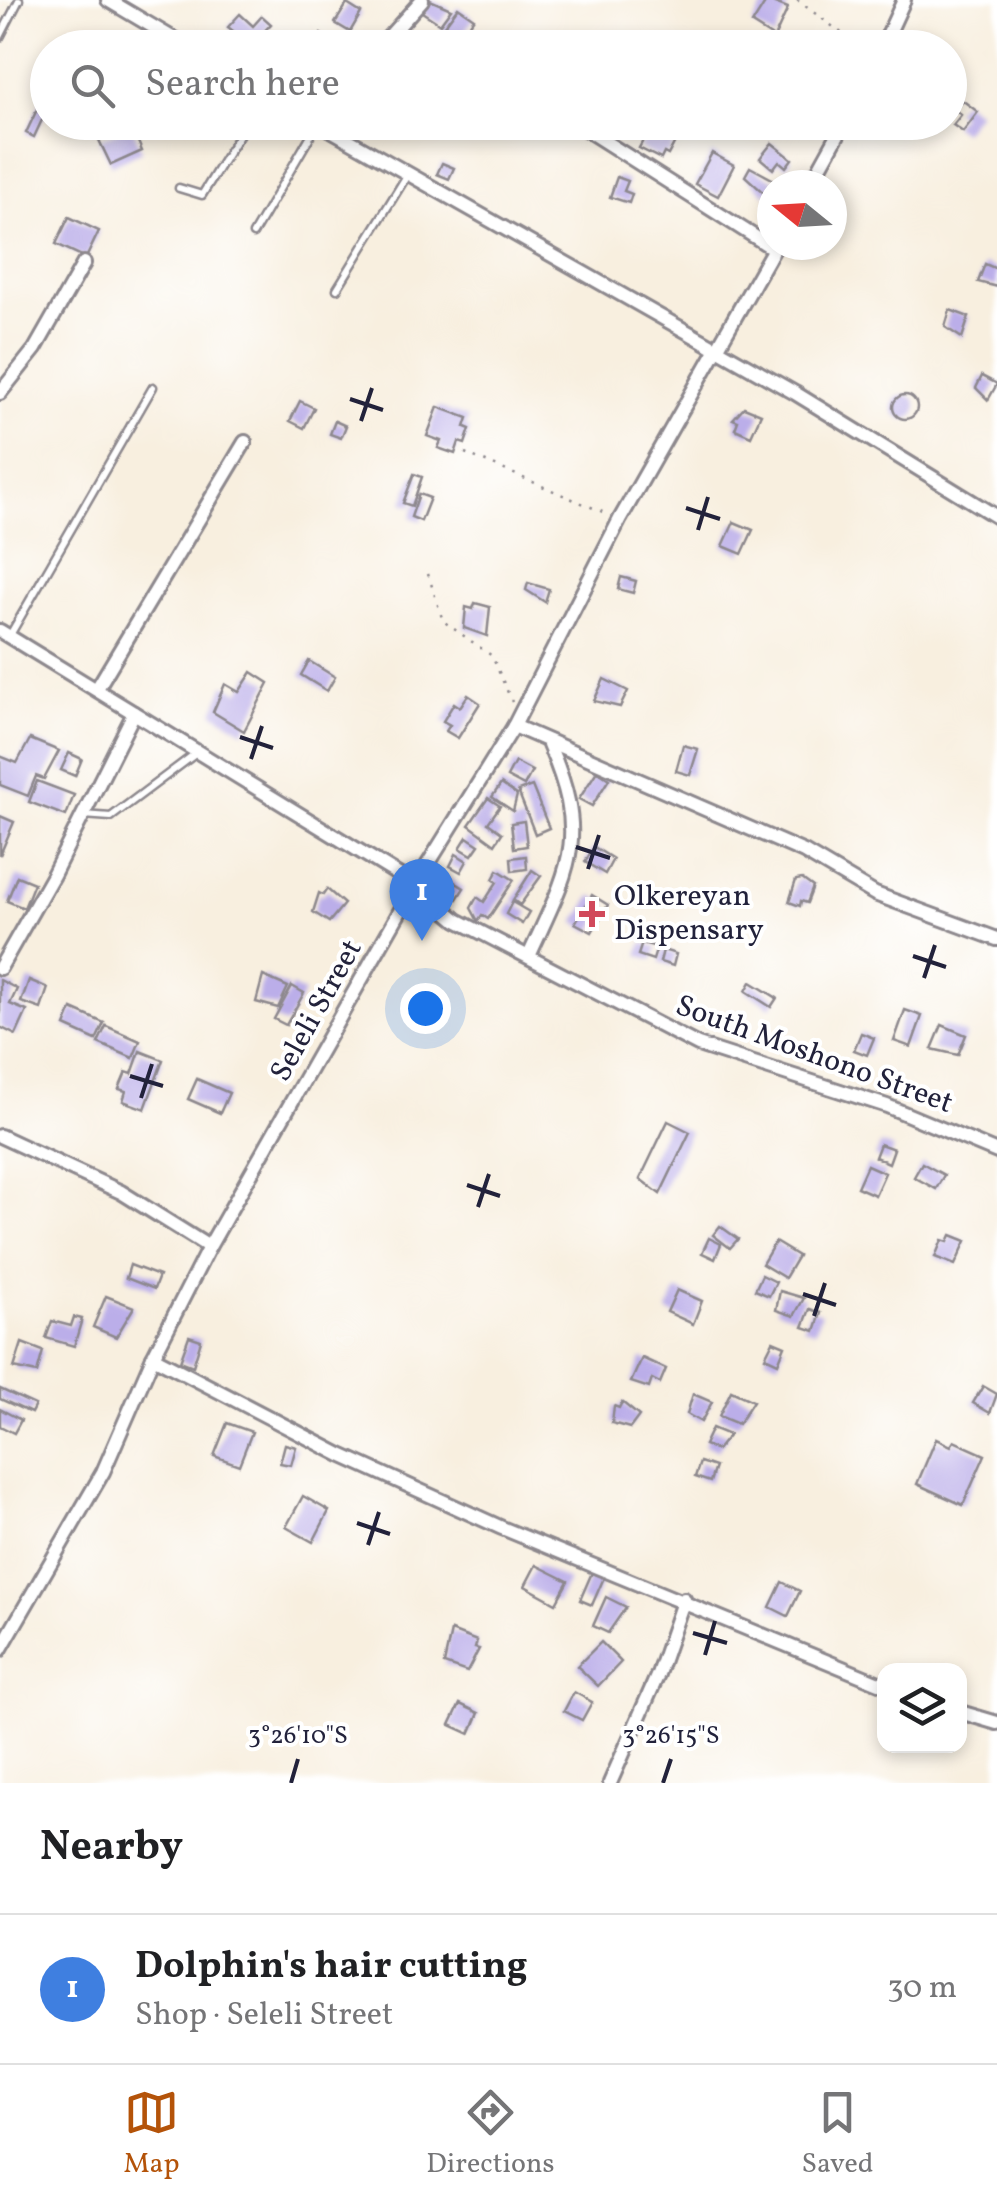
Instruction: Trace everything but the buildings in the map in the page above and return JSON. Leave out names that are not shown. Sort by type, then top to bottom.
[{"type":"street","points":[[108,0],[159,30]]},
{"type":"street","points":[[395,30],[422,0]]},
{"type":"street","points":[[890,30],[904,0]]},
{"type":"street","points":[[346,140],[714,351],[795,393],[997,517]]},
{"type":"street","points":[[603,140],[757,236]]},
{"type":"street","points":[[819,170],[836,140]]},
{"type":"street","name":"Seleli Street","points":[[0,1650],[103,1472],[209,1247],[415,885],[516,722],[620,520],[767,260]]},
{"type":"street","points":[[0,394],[35,349],[84,263]]},
{"type":"street","points":[[98,688],[244,442]]},
{"type":"street","name":"South Moshono Street","points":[[4,633],[98,688],[195,754],[415,885],[442,912],[698,1045],[888,1106],[997,1152]]},
{"type":"street","points":[[0,968],[134,712]]},
{"type":"street","points":[[516,722],[549,744],[804,852],[875,894],[997,939]]},
{"type":"street","points":[[529,956],[561,885],[574,820],[569,790],[549,744]]},
{"type":"street","points":[[0,1136],[120,1192],[209,1247]]},
{"type":"street","points":[[154,1357],[341,1456],[502,1528],[877,1682]]},
{"type":"street","points":[[610,1783],[658,1674],[684,1600]]},
{"type":"street","points":[[967,1714],[997,1723]]},
{"type":"lane","points":[[0,37],[19,0]]},
{"type":"lane","points":[[179,188],[202,195],[236,140]]},
{"type":"lane","points":[[253,234],[308,140]]},
{"type":"lane","points":[[337,288],[406,177]]},
{"type":"lane","points":[[4,633],[153,387]]},
{"type":"lane","points":[[83,815],[111,817],[195,754]]},
{"type":"path","points":[[797,0],[838,30]]},
{"type":"path","points":[[465,453],[620,520]]},
{"type":"path","points":[[428,574],[442,621],[492,656],[516,722]]},
{"type":"place","name":"Olkereyan Dispensary","points":[[592,914]]},
{"type":"place","name":"Dolphin's hair cutting","points":[[422,941]]}]
